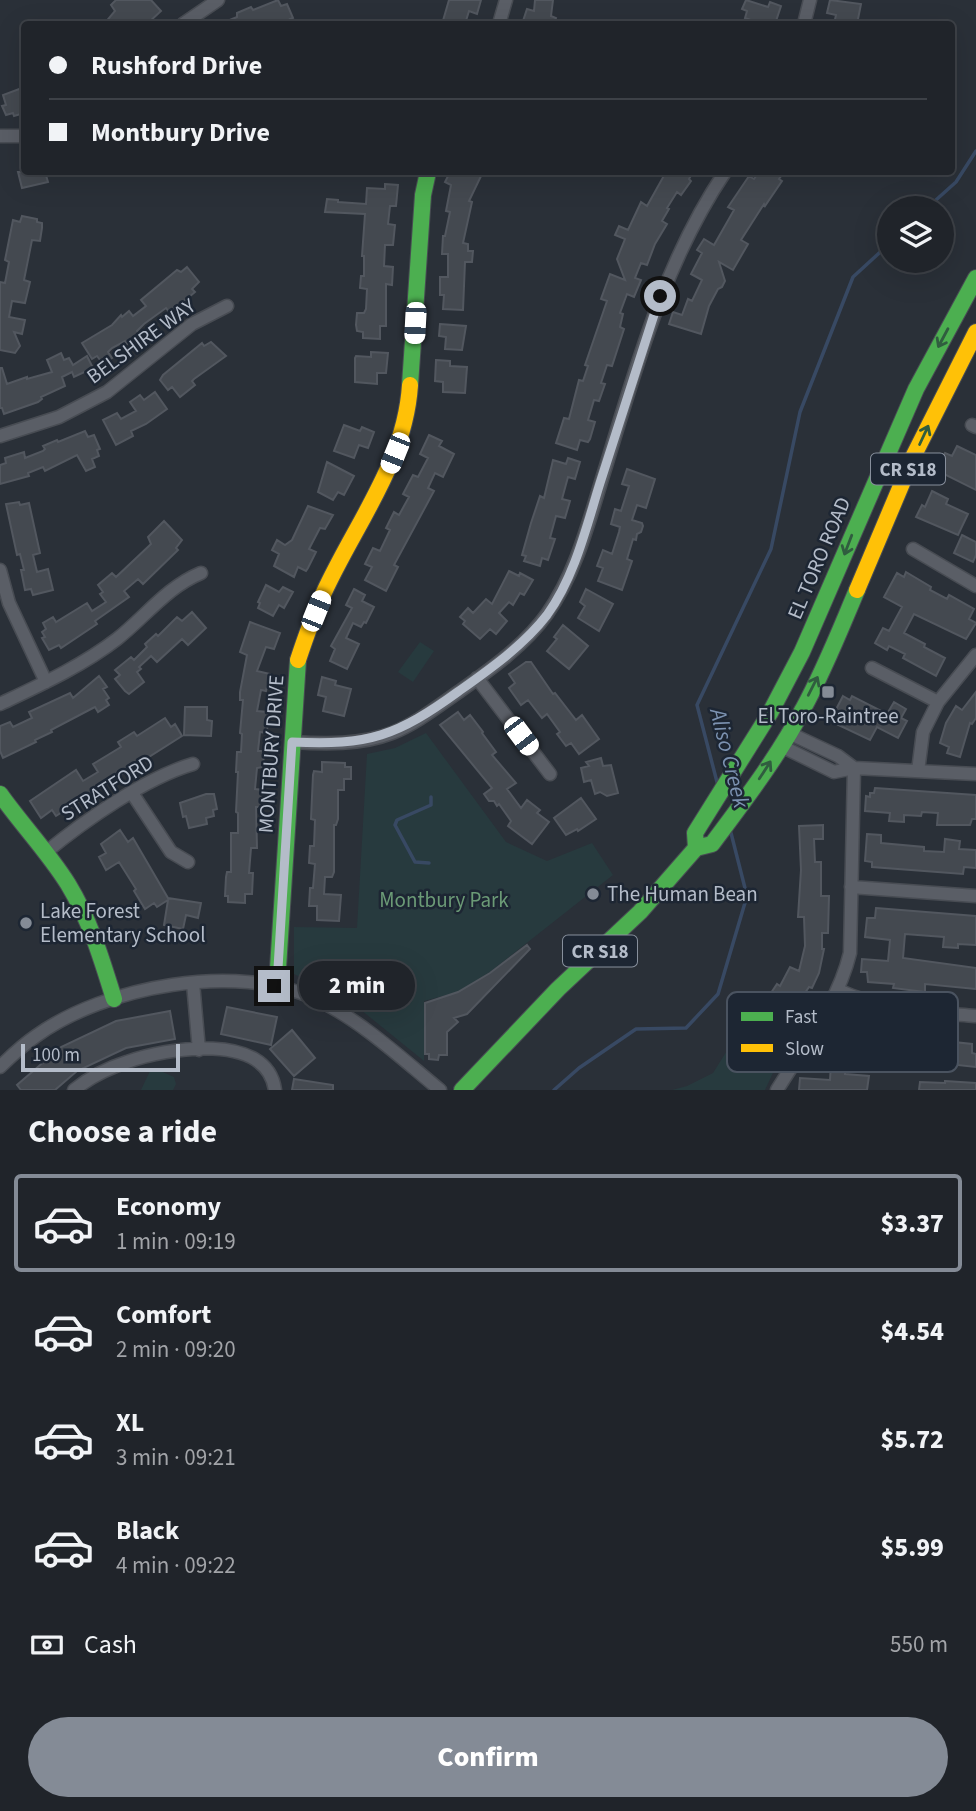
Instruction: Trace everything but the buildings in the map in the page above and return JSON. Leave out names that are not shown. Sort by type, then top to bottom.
[{"type":"main road","name":"MONTBURY DRIVE","points":[[274,986],[278,968],[296,680],[304,642],[321,598],[384,478],[409,407],[423,195],[427,175]]},
{"type":"main road","name":"EL TORO ROAD","points":[[704,846],[695,833],[770,713],[802,652],[916,389],[976,278]]},
{"type":"main road","name":"EL TORO ROAD","points":[[462,1090],[526,1026],[558,989],[640,912],[704,846],[749,794],[785,740],[835,642],[882,527],[936,407],[976,332]]},
{"type":"main road","points":[[0,794],[69,886],[90,928],[114,999]]},
{"type":"street","points":[[187,21],[218,0]]},
{"type":"street","points":[[500,21],[506,0]]},
{"type":"street","points":[[805,21],[810,0]]},
{"type":"street","points":[[0,137],[21,136]]},
{"type":"street","points":[[292,742],[332,744],[372,739],[392,733],[435,709],[477,678],[529,635],[547,614],[575,563],[660,296],[688,233],[723,175]]},
{"type":"street","name":"BELSHIRE WAY","points":[[0,436],[59,417],[107,392],[191,324],[227,306]]},
{"type":"street","points":[[913,550],[976,586]]},
{"type":"street","points":[[0,570],[9,603],[46,682]]},
{"type":"street","points":[[0,704],[46,682],[98,652],[118,638],[176,585],[201,573]]},
{"type":"street","points":[[918,771],[923,732],[938,702],[976,655]]},
{"type":"street","points":[[872,668],[938,702]]},
{"type":"street","points":[[477,678],[550,774]]},
{"type":"street","points":[[785,740],[825,750],[854,768]]},
{"type":"street","points":[[785,740],[818,765],[834,772],[854,768],[976,774]]},
{"type":"street","points":[[818,765],[825,750]]},
{"type":"street","name":"STRATFORD","points":[[45,853],[67,835],[161,775],[193,764]]},
{"type":"street","points":[[842,992],[838,990],[850,953],[854,768]]},
{"type":"street","points":[[132,793],[171,852],[188,862]]},
{"type":"street","points":[[851,887],[976,896]]},
{"type":"street","points":[[0,1067],[37,1034],[85,1009],[114,999],[193,982],[236,980],[274,986],[313,998],[334,1008],[440,1090]]},
{"type":"street","points":[[193,982],[199,1049]]},
{"type":"street","points":[[74,1090],[94,1076],[127,1062],[199,1049],[230,1050],[248,1054],[267,1069],[274,1080],[275,1090]]},
{"type":"street","points":[[777,1090],[788,1072]]},
{"type":"green space","points":[[420,642],[434,651],[413,682],[398,672]]},
{"type":"green space","name":"Montbury Park","points":[[426,733],[506,842],[547,861],[592,843],[613,875],[490,972],[458,992],[424,1001],[424,1061],[361,1010],[294,974],[294,927],[357,928],[367,754],[395,748]]},
{"type":"green space","points":[[727,1051],[727,1072],[773,1072],[765,1090],[672,1090],[713,1073]]},
{"type":"green space","points":[[156,1069],[174,1077],[176,1084],[173,1090],[141,1090],[150,1071]]},
{"type":"waterway","name":"Aliso Creek","points":[[940,196],[956,182],[976,151]]},
{"type":"waterway","name":"Aliso Creek","points":[[717,782],[697,705],[771,549],[800,412],[853,277],[877,255]]},
{"type":"waterway","points":[[429,863],[415,862],[395,825],[397,820],[431,805],[431,797]]},
{"type":"waterway","name":"Aliso Creek","points":[[554,1090],[579,1068],[636,1029],[686,1028],[718,994],[747,896],[731,833]]},
{"type":"traffic: fast","points":[[410,385],[423,195],[427,175]]},
{"type":"traffic: fast","points":[[696,848],[695,833],[770,713],[802,652],[916,389],[976,278]]},
{"type":"traffic: fast","points":[[462,1090],[558,989],[640,912],[696,848],[712,844],[793,727],[811,695],[857,590]]},
{"type":"traffic: fast","points":[[274,986],[278,968],[298,660]]},
{"type":"traffic: fast","points":[[0,794],[52,861],[76,898],[95,940],[114,999]]},
{"type":"traffic: slow","points":[[857,590],[914,455],[976,332]]},
{"type":"traffic: slow","points":[[298,660],[321,599],[388,469],[406,414],[410,385]]},
{"type":"place","name":"El Toro-Raintree","points":[[828,692]]},
{"type":"place","name":"The Human Bean","points":[[593,894]]},
{"type":"place","name":"Lake Forest Elementary School","points":[[26,923]]},
{"type":"route","points":[[274,986],[278,968],[292,742],[332,744],[372,739],[412,723],[477,678],[529,635],[547,614],[575,563],[660,296]]}]
